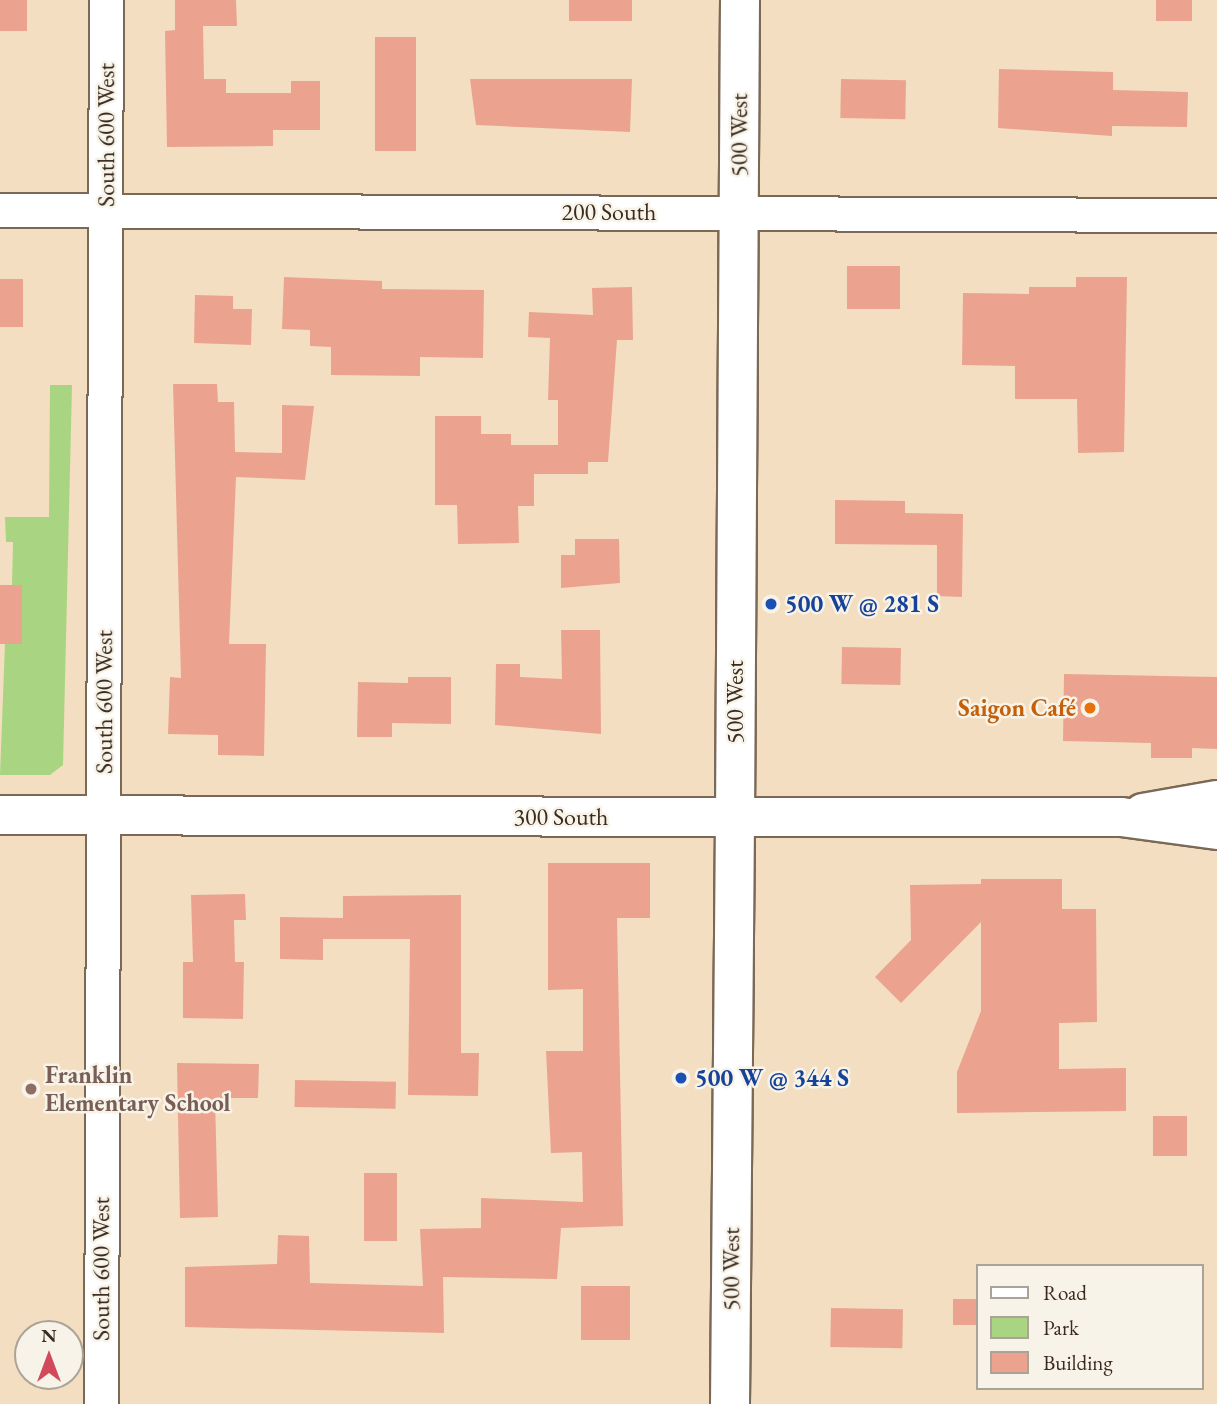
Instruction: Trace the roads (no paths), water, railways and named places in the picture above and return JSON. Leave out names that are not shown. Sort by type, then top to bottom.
[{"type":"main road","name":"500 West","points":[[730,1404],[740,0]]},
{"type":"main road","name":"300 South","points":[[1121,817],[1217,800]]},
{"type":"main road","name":"300 South","points":[[0,814],[1121,817],[1217,830]]},
{"type":"street","name":"South 600 West","points":[[101,1404],[106,0]]},
{"type":"street","name":"200 South","points":[[0,210],[1217,215]]},
{"type":"place","name":"500 W @ 281 S","points":[[771,604]]},
{"type":"place","name":"Saigon Café","points":[[1090,708]]},
{"type":"place","name":"500 W @ 344 S","points":[[681,1078]]},
{"type":"place","name":"Franklin Elementary School","points":[[31,1089]]}]
